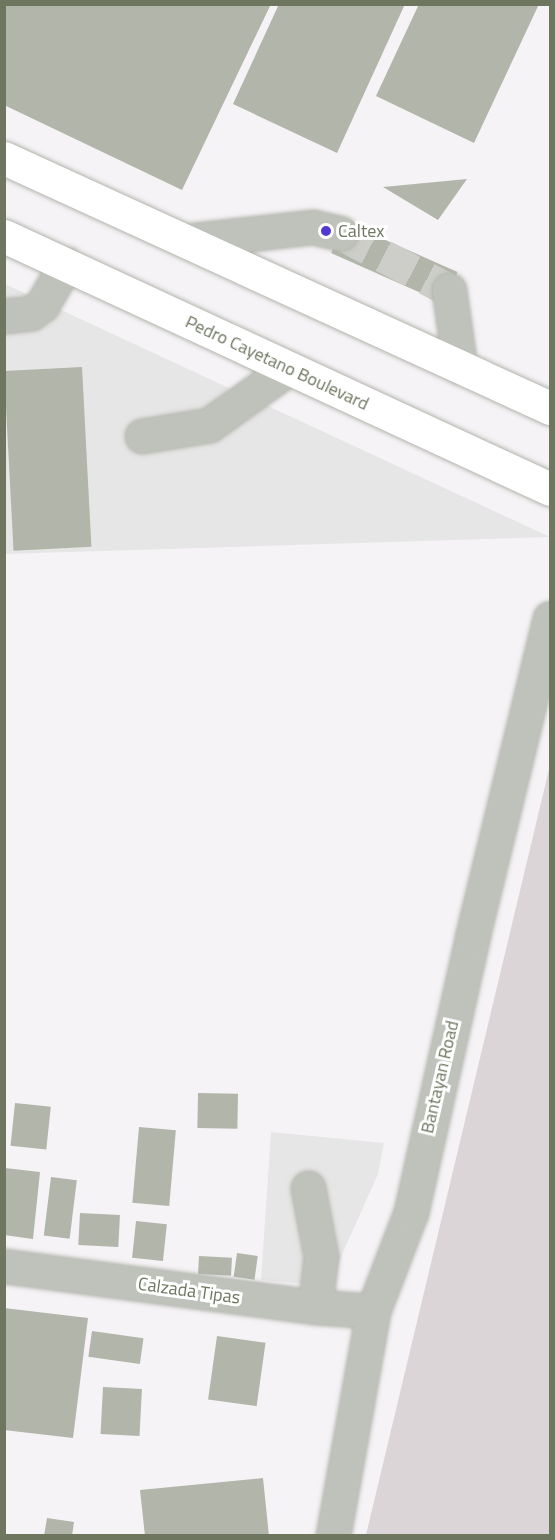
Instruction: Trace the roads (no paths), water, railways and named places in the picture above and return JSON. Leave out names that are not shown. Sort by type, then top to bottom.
[{"type":"main road","points":[[4,158],[550,408]]},
{"type":"main road","name":"Pedro Cayetano Boulevard","points":[[4,236],[550,489]]},
{"type":"street","points":[[186,241],[313,227],[340,233]]},
{"type":"street","points":[[4,316],[31,313],[42,305],[66,264]]},
{"type":"street","points":[[449,290],[460,367]]},
{"type":"street","points":[[142,436],[209,425],[289,368]]},
{"type":"street","name":"Bantayan Road","points":[[333,1536],[373,1311],[411,1212],[463,972],[550,618]]},
{"type":"street","points":[[308,1188],[321,1257],[315,1307]]},
{"type":"street","name":"Calzada Tipas","points":[[4,1266],[315,1307],[373,1311]]},
{"type":"tunnel","points":[[340,233],[449,290]]},
{"type":"place","name":"Caltex","points":[[326,231]]}]
